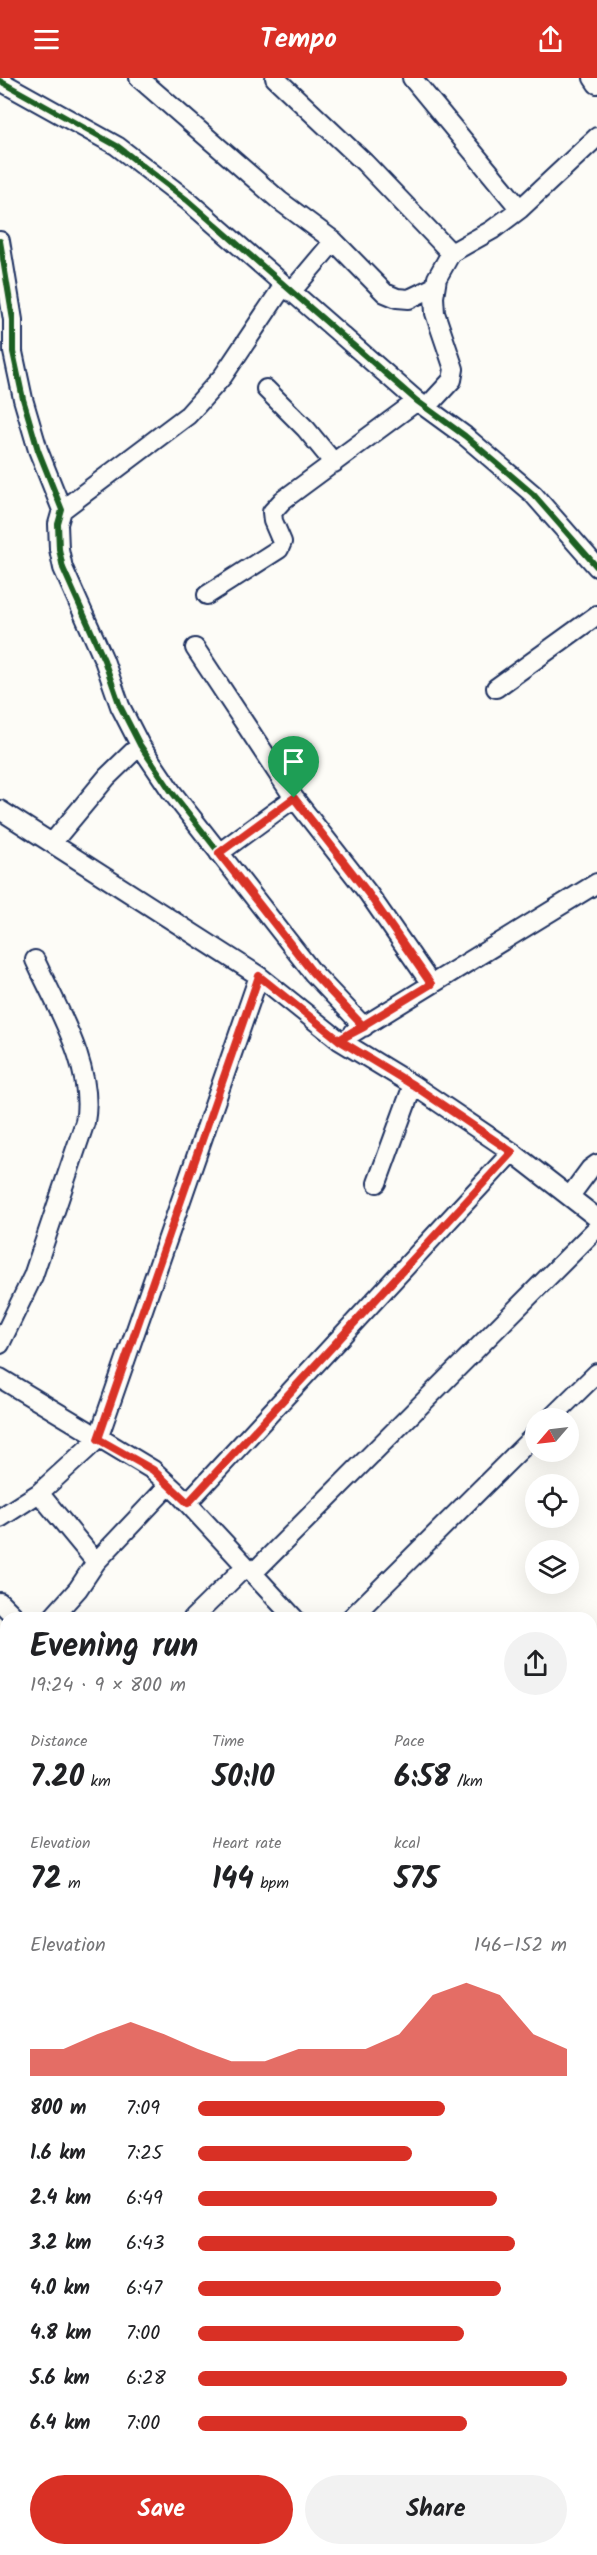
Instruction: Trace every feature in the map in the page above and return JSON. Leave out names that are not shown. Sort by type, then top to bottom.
[{"type":"street","points":[[139,78],[280,201],[334,241],[385,293],[397,298],[409,299],[434,287]]},
{"type":"street","points":[[274,78],[364,163],[451,253]]},
{"type":"street","points":[[412,78],[520,209]]},
{"type":"street","points":[[593,78],[597,84]]},
{"type":"street","points":[[0,81],[117,146],[187,200],[422,404],[465,436],[533,494],[597,567]]},
{"type":"street","points":[[207,595],[279,549],[282,542],[273,521],[272,512],[283,500],[422,404],[452,380],[454,369],[435,313],[434,287],[451,253],[492,230],[520,209],[597,137]]},
{"type":"street","points":[[0,241],[13,320],[13,352],[22,399],[38,450],[62,510]]},
{"type":"street","points":[[334,241],[288,289],[223,376],[188,415],[62,510],[58,524],[59,549],[63,568],[104,660],[120,706],[140,745],[171,790],[313,973],[364,1027]]},
{"type":"street","points":[[266,389],[306,429],[334,463]]},
{"type":"street","points":[[496,688],[597,615]]},
{"type":"street","points":[[195,648],[294,798],[368,893],[431,984]]},
{"type":"street","points":[[52,843],[107,777],[140,745]]},
{"type":"street","points":[[219,853],[294,798]]},
{"type":"street","points":[[0,810],[259,976],[339,1040],[413,1085],[512,1152],[597,1218]]},
{"type":"street","points":[[339,1040],[364,1027],[597,883]]},
{"type":"street","points":[[0,1344],[33,1276],[85,1122],[87,1107],[84,1074],[35,960]]},
{"type":"street","points":[[0,1518],[39,1493],[98,1439],[259,976]]},
{"type":"street","points":[[377,1183],[413,1085]]},
{"type":"street","points":[[188,1503],[512,1152]]},
{"type":"street","points":[[570,1196],[590,1168],[597,1164]]},
{"type":"street","points":[[200,1612],[249,1570],[597,1228]]},
{"type":"street","points":[[561,1408],[597,1373]]},
{"type":"street","points":[[0,1378],[153,1470],[188,1503],[288,1612]]},
{"type":"street","points":[[357,1612],[525,1445]]},
{"type":"street","points":[[57,1612],[78,1589],[96,1562],[168,1486]]},
{"type":"street","points":[[39,1493],[96,1562]]},
{"type":"cycle path","points":[[0,81],[117,146],[187,200],[417,401],[465,436],[533,494],[597,567]]},
{"type":"cycle path","points":[[0,241],[13,320],[13,352],[23,399],[38,450],[62,510],[58,524],[59,549],[63,568],[104,660],[120,706],[140,745],[171,791],[313,973],[364,1027]]},
{"type":"route","points":[[294,798],[219,853],[313,973],[364,1027],[339,1040],[413,1085],[512,1152],[188,1503],[153,1470],[98,1439],[259,976],[339,1040],[364,1027],[431,984],[368,893],[294,798]]}]
